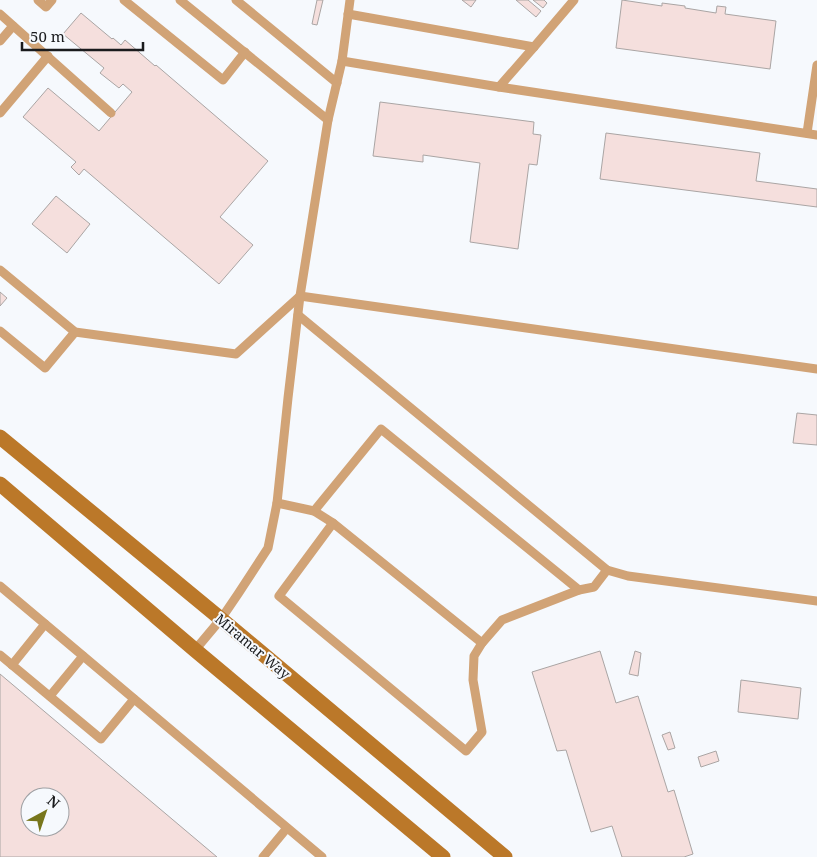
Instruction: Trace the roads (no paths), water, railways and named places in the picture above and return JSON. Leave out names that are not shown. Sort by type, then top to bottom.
[{"type":"main road","name":"Miramar Way","points":[[0,437],[505,857]]},
{"type":"main road","points":[[0,484],[443,857]]},
{"type":"lane","points":[[38,0],[46,7],[52,0]]},
{"type":"lane","points":[[124,0],[222,80],[245,52]]},
{"type":"lane","points":[[180,0],[328,120]]},
{"type":"lane","points":[[236,0],[337,83]]},
{"type":"lane","points":[[195,650],[238,594],[268,548],[277,503],[300,296],[328,120],[342,61],[350,0]]},
{"type":"lane","points":[[499,87],[574,0]]},
{"type":"lane","points":[[0,14],[111,113]]},
{"type":"lane","points":[[348,14],[534,48]]},
{"type":"lane","points":[[0,41],[13,26]]},
{"type":"lane","points":[[0,113],[48,56]]},
{"type":"lane","points":[[342,61],[499,87],[817,134]]},
{"type":"lane","points":[[807,133],[817,65]]},
{"type":"lane","points":[[0,270],[75,332],[236,354],[300,296]]},
{"type":"lane","points":[[300,296],[817,369]]},
{"type":"lane","points":[[298,315],[607,570],[628,576],[817,601]]},
{"type":"lane","points":[[0,331],[45,368],[75,332]]},
{"type":"lane","points":[[314,511],[381,429],[579,590]]},
{"type":"lane","points":[[277,503],[314,511],[333,523],[482,643]]},
{"type":"lane","points":[[333,523],[279,596],[466,751],[482,732],[473,680],[474,656],[482,643],[502,620],[579,590],[594,587],[607,570]]},
{"type":"lane","points":[[0,586],[322,857]]},
{"type":"lane","points":[[12,665],[45,624]]},
{"type":"lane","points":[[0,655],[101,739],[134,699]]},
{"type":"lane","points":[[50,696],[83,656]]},
{"type":"lane","points":[[263,857],[287,828]]}]
